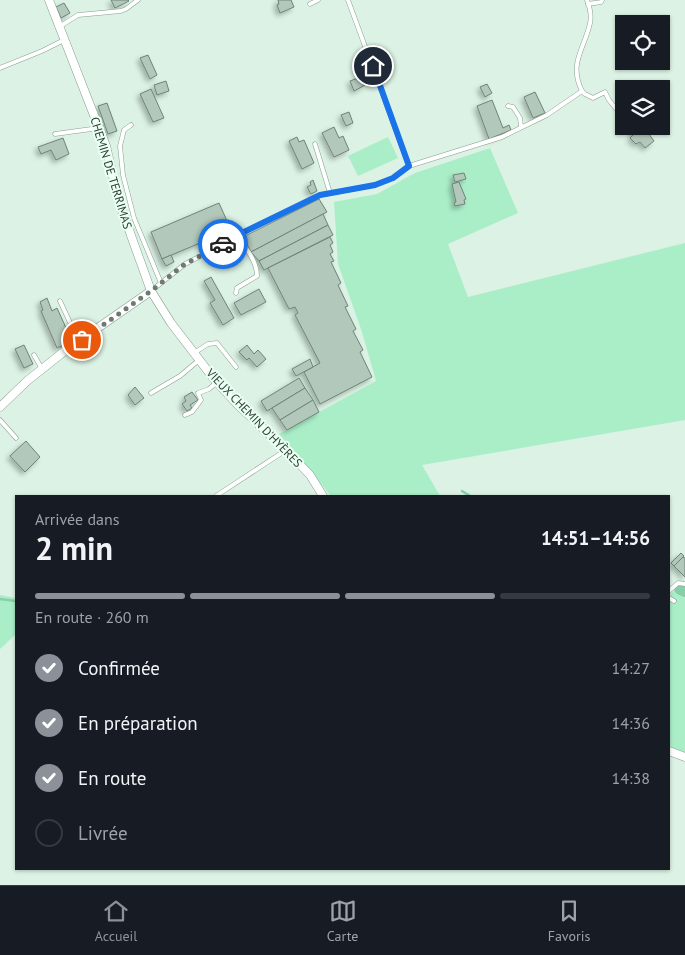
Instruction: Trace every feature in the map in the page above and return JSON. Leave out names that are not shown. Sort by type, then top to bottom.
[{"type":"street","name":"CHEMIN DE TERRIMAS","points":[[49,0],[99,128],[119,202],[151,291]]},
{"type":"street","points":[[0,407],[66,350],[151,291]]},
{"type":"street","name":"VIEUX CHEMIN D'HYÈRES","points":[[151,291],[158,305],[217,382],[310,475],[322,495]]},
{"type":"street","points":[[670,751],[685,757]]},
{"type":"lane","points":[[59,28],[78,15],[121,11],[138,0]]},
{"type":"lane","points":[[310,4],[318,0]]},
{"type":"lane","points":[[348,0],[409,166]]},
{"type":"lane","points":[[602,0],[601,2],[588,2],[591,13],[590,24],[578,54],[579,85],[585,94],[593,98],[605,92],[615,108]]},
{"type":"lane","points":[[0,68],[64,40]]},
{"type":"lane","points":[[364,77],[369,84],[379,83]]},
{"type":"lane","points":[[151,291],[185,264],[320,195],[375,185],[393,178],[409,166],[492,141],[547,115],[582,91]]},
{"type":"lane","points":[[508,106],[514,107],[522,126]]},
{"type":"lane","points":[[131,125],[124,130],[120,146],[123,175],[134,218],[161,283]]},
{"type":"lane","points":[[55,134],[99,128]]},
{"type":"lane","points":[[315,144],[330,194]]},
{"type":"lane","points":[[236,293],[237,288],[257,276],[253,259],[237,236]]},
{"type":"lane","points":[[60,301],[73,330],[82,340]]},
{"type":"lane","points":[[151,393],[180,376],[208,344],[217,343],[236,367]]},
{"type":"lane","points":[[34,355],[42,369]]},
{"type":"lane","points":[[185,415],[192,412],[201,400],[198,393],[208,389],[217,382]]},
{"type":"lane","points":[[0,420],[16,438]]},
{"type":"lane","points":[[218,495],[286,450]]},
{"type":"lane","points":[[670,590],[678,583],[685,584]]},
{"type":"lane","points":[[670,599],[674,601]]},
{"type":"green space","points":[[388,137],[398,158],[358,176],[348,156]]},
{"type":"green space","points":[[490,148],[518,213],[448,244],[468,297],[685,243],[685,420],[422,465],[439,495],[330,495],[279,434],[376,381],[362,332],[338,264],[334,202],[377,194],[415,173]]},
{"type":"green space","points":[[676,589],[685,593],[685,754],[670,748],[670,594]]},
{"type":"green space","points":[[0,595],[15,598],[15,635],[0,649]]},
{"type":"building","points":[[111,0],[128,0],[129,1],[115,8]]},
{"type":"building","points":[[278,0],[291,0],[294,7],[280,13],[277,5],[279,4]]},
{"type":"building","points":[[64,3],[70,13],[61,18],[56,7]]},
{"type":"building","points":[[148,55],[157,75],[150,79],[140,58]]},
{"type":"building","points":[[361,77],[365,85],[354,91],[350,81]]},
{"type":"building","points":[[166,81],[169,91],[157,95],[154,85]]},
{"type":"building","points":[[487,84],[492,93],[485,97],[480,87]]},
{"type":"building","points":[[151,89],[164,118],[153,122],[140,94]]},
{"type":"building","points":[[535,92],[545,113],[533,118],[524,97]]},
{"type":"building","points":[[492,100],[503,128],[509,125],[511,130],[489,139],[477,106]]},
{"type":"building","points":[[107,103],[117,131],[108,134],[98,106]]},
{"type":"building","points":[[349,112],[353,123],[346,126],[341,115]]},
{"type":"building","points":[[334,127],[339,138],[343,136],[349,150],[334,157],[322,133]]},
{"type":"building","points":[[633,135],[650,135],[654,141],[645,148],[640,142],[636,144],[630,138]]},
{"type":"building","points":[[297,137],[299,142],[304,140],[314,163],[302,169],[289,141]]},
{"type":"building","points":[[63,138],[69,154],[56,160],[51,150],[41,154],[38,147]]},
{"type":"building","points":[[464,173],[466,179],[455,182],[453,175]]},
{"type":"building","points":[[313,180],[317,191],[311,194],[307,187],[311,185],[310,182]]},
{"type":"building","points":[[459,182],[466,199],[464,200],[465,204],[455,206],[454,203],[456,202],[452,184]]},
{"type":"building","points":[[319,199],[327,212],[251,252],[243,237]]},
{"type":"building","points":[[219,203],[231,230],[162,259],[151,232]]},
{"type":"building","points":[[323,214],[328,225],[259,261],[251,252]]},
{"type":"building","points":[[328,225],[333,235],[264,270],[259,261]]},
{"type":"building","points":[[330,237],[333,243],[330,245],[333,252],[330,254],[334,261],[331,262],[341,283],[338,285],[348,306],[345,307],[356,329],[353,331],[363,350],[360,352],[372,377],[320,404],[304,372],[320,363],[295,315],[298,313],[295,307],[289,309],[268,268]]},
{"type":"building","points":[[171,255],[174,262],[166,266],[162,259]]},
{"type":"building","points":[[211,277],[234,318],[223,325],[210,303],[215,300],[204,281]]},
{"type":"building","points":[[259,289],[266,302],[241,315],[234,303]]},
{"type":"building","points":[[47,298],[52,311],[57,308],[72,341],[57,348],[41,311],[43,310],[40,302]]},
{"type":"building","points":[[24,345],[33,364],[24,368],[15,349]]},
{"type":"building","points":[[247,345],[254,354],[258,350],[266,359],[257,367],[249,358],[247,360],[239,352]]},
{"type":"building","points":[[310,359],[313,367],[296,376],[292,369]]},
{"type":"building","points":[[299,378],[305,388],[267,411],[261,401]]},
{"type":"building","points":[[135,387],[144,398],[135,405],[128,395]]},
{"type":"building","points":[[305,388],[313,400],[280,420],[272,408]]},
{"type":"building","points":[[192,392],[198,400],[190,405],[192,408],[187,411],[182,404],[186,401],[184,397]]},
{"type":"building","points":[[313,400],[319,412],[287,430],[280,420]]},
{"type":"building","points":[[26,441],[40,457],[25,472],[10,456]]},
{"type":"building","points":[[681,553],[684,556],[674,566],[671,563]]},
{"type":"building","points":[[683,557],[685,558],[685,577],[674,566]]},
{"type":"waterway","points":[[462,491],[468,495]]},
{"type":"waterway","points":[[681,588],[685,590]]},
{"type":"waterway","points":[[0,599],[15,601]]},
{"type":"way so far","points":[[82,340],[151,291],[185,264],[223,244]]},
{"type":"route","points":[[223,244],[320,195],[375,185],[393,178],[409,166],[373,66]]}]
